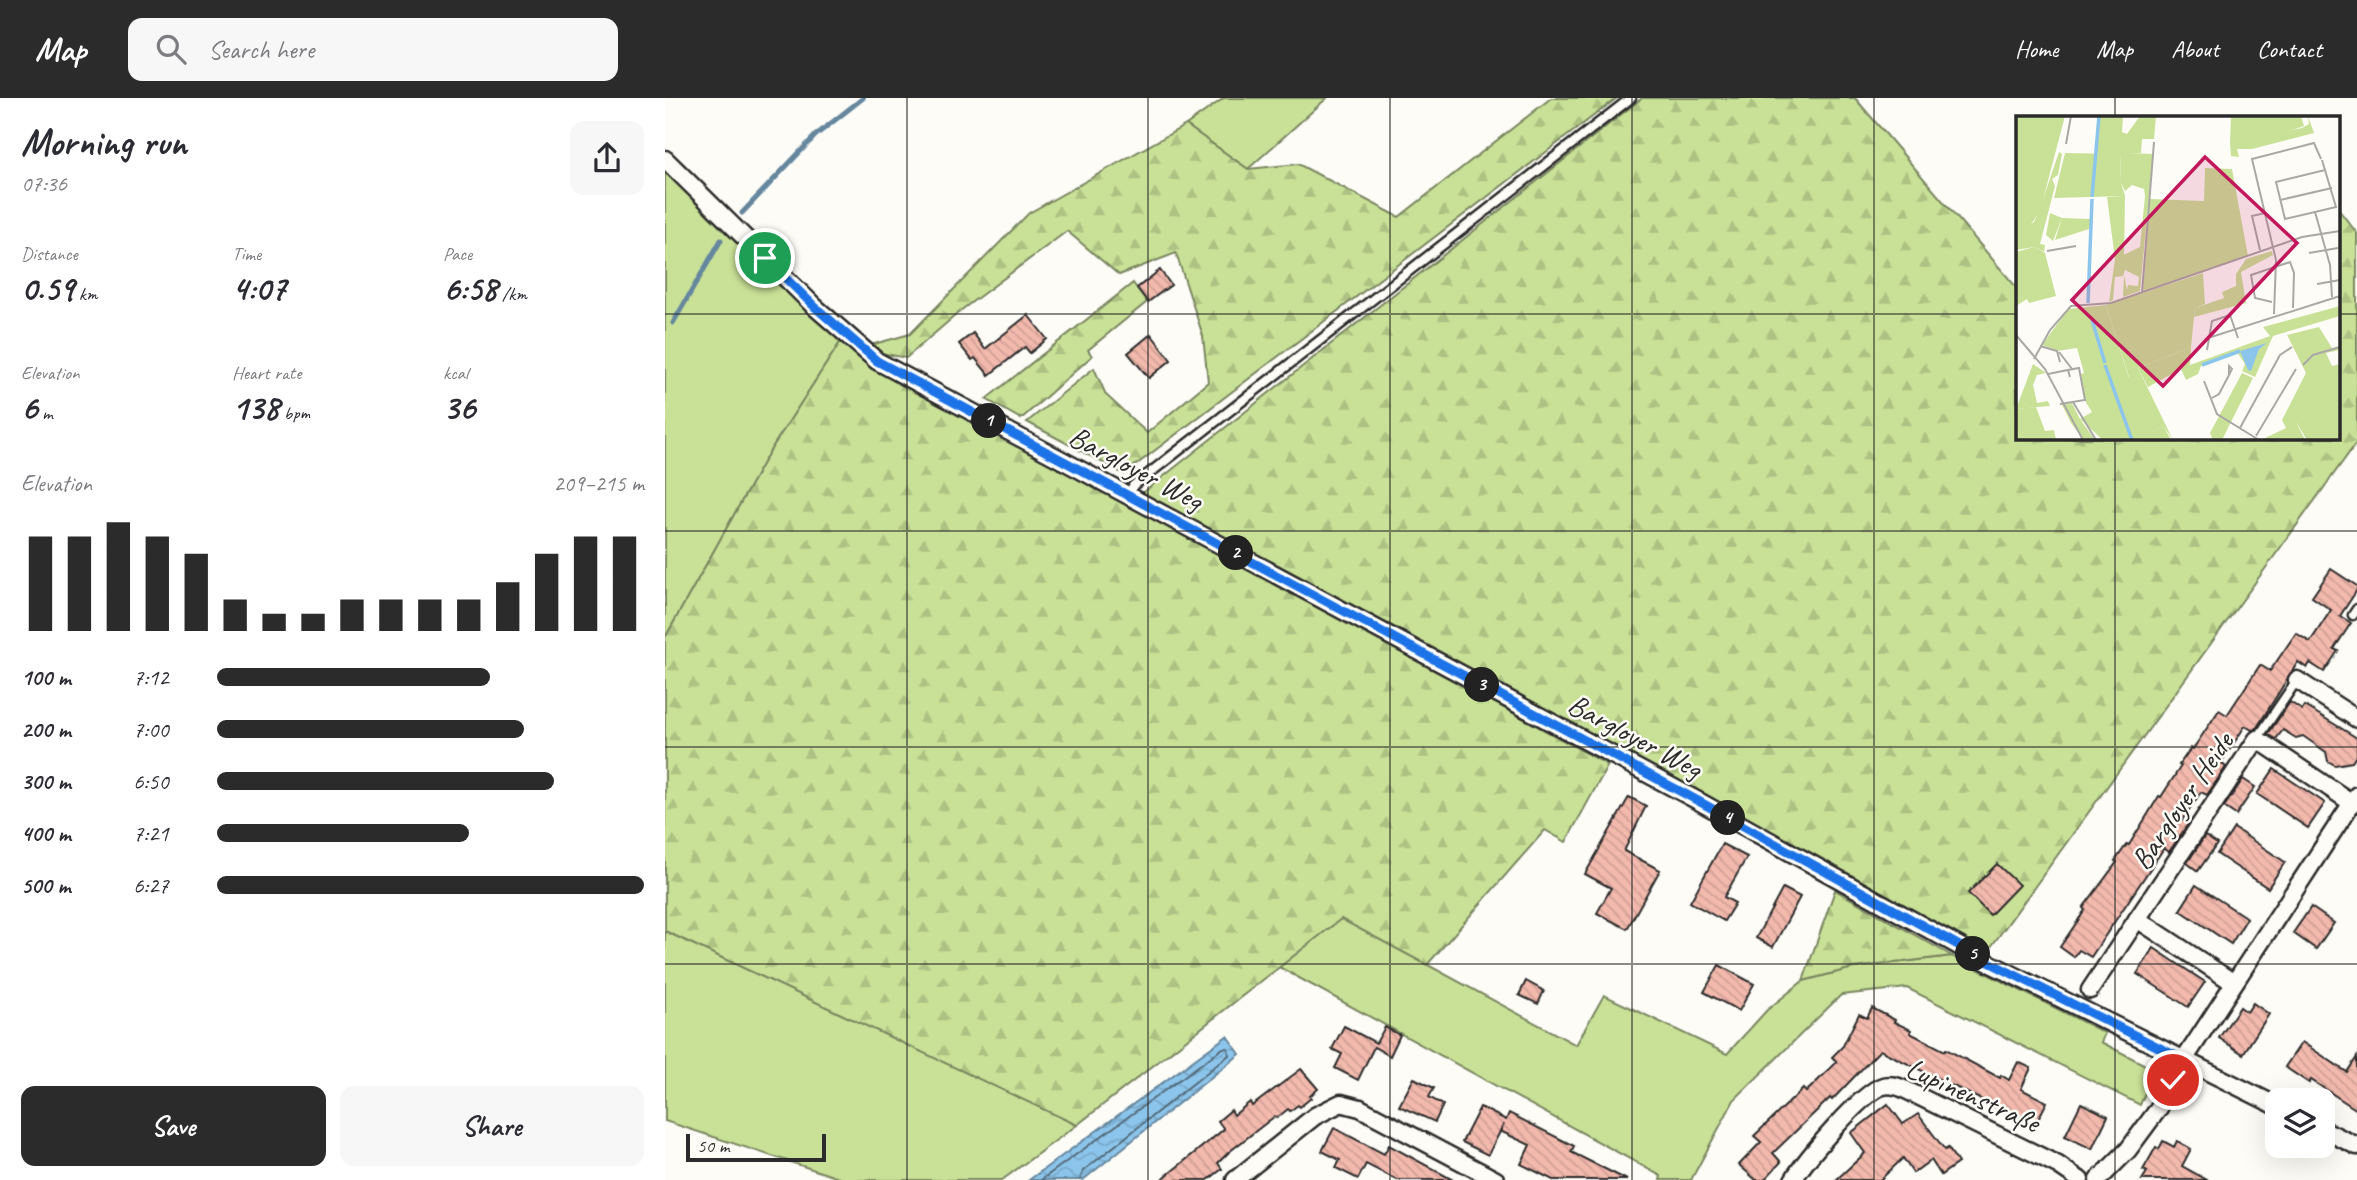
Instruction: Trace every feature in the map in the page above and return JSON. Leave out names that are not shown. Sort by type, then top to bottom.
[{"type":"street","name":"Bargloyer Weg","points":[[665,159],[815,307],[877,361],[1702,803],[1983,959],[2265,1100]]},
{"type":"street","points":[[2297,680],[2357,719]]},
{"type":"street","name":"Bargloyer Heide","points":[[2090,990],[2257,739],[2355,799],[2184,1060],[2159,1108],[2128,1150],[2098,1180]]},
{"type":"street","points":[[2137,919],[2234,983]]},
{"type":"street","name":"Lupinenstraße","points":[[1793,1180],[1820,1142],[1875,1090],[1889,1085],[1904,1089],[2058,1165],[2080,1180]]},
{"type":"street","points":[[1235,1180],[1315,1116],[1341,1103],[1360,1108],[1496,1180]]},
{"type":"street","points":[[2335,1135],[2357,1146]]},
{"type":"lane","points":[[1128,496],[1133,486],[1631,98]]},
{"type":"lane","points":[[2257,739],[2297,680]]},
{"type":"green space","points":[[1224,98],[1327,98],[1248,169],[1186,125]]},
{"type":"green space","points":[[1551,98],[1617,98],[1124,474],[1027,422],[1094,368],[1106,395],[1147,433],[1208,382],[1203,336],[1176,253],[1119,275],[1067,231],[964,308],[906,358],[881,353],[874,344],[910,334],[1029,213],[1186,125],[1248,169],[1298,164],[1399,217]]},
{"type":"green space","points":[[1642,98],[1855,98],[2016,287],[2016,439],[2339,439],[2339,210],[2357,233],[2357,442],[1988,951],[1658,769],[1140,495]]},
{"type":"green space","points":[[665,171],[795,300],[841,341],[768,454],[665,638]]},
{"type":"green space","points":[[1133,283],[1147,302],[1088,350],[1092,356],[1021,419],[986,399]]},
{"type":"green space","points":[[841,341],[882,372],[1121,497],[1608,765],[1566,842],[1545,830],[1427,965],[1341,919],[1077,1125],[665,931],[665,638],[768,454]]},
{"type":"green space","points":[[1835,890],[1952,956],[1853,968],[1803,981]]},
{"type":"green space","points":[[1341,918],[1576,1045],[1604,995],[1727,1054],[1767,1010],[1803,981],[1853,968],[1952,956],[2105,1033],[2101,1042],[2155,1070],[2140,1105],[1907,988],[1841,995],[1734,1100],[1691,1180],[1660,1180],[1661,1176],[1279,967]]},
{"type":"green space","points":[[665,931],[1077,1125],[1002,1180],[845,1180],[665,1121]]},
{"type":"water","points":[[1227,1036],[1240,1054],[1083,1180],[1029,1180]]},
{"type":"building","points":[[1160,270],[1171,285],[1148,302],[1137,288]]},
{"type":"building","points":[[1028,315],[1047,339],[1030,353],[1025,347],[989,375],[959,344],[973,333],[985,349]]},
{"type":"building","points":[[1151,334],[1171,360],[1149,378],[1128,353]]},
{"type":"building","points":[[2331,569],[2357,586],[2340,616],[2351,623],[2334,649],[2338,651],[2324,672],[2310,663],[2307,668],[2298,662],[2256,729],[2245,726],[2221,763],[2226,767],[2207,795],[2201,792],[2182,820],[2188,824],[2169,852],[2164,848],[2091,957],[2079,950],[2074,957],[2060,947],[2085,910],[2083,908],[2127,844],[2129,845],[2181,766],[2179,765],[2219,710],[2227,715],[2260,665],[2270,671],[2296,633],[2310,642],[2331,610],[2312,597]]},
{"type":"building","points":[[2290,702],[2302,710],[2305,706],[2357,738],[2357,755],[2352,762],[2335,765],[2328,761],[2326,752],[2303,736],[2296,738],[2283,730],[2276,739],[2268,734]]},
{"type":"building","points":[[2274,769],[2325,803],[2308,828],[2257,794]]},
{"type":"building","points":[[2243,779],[2255,787],[2236,815],[2224,807]]},
{"type":"building","points":[[1629,797],[1646,806],[1624,851],[1660,870],[1627,929],[1597,913],[1611,888],[1585,874]]},
{"type":"building","points":[[2234,828],[2285,862],[2268,888],[2217,854]]},
{"type":"building","points":[[2205,836],[2217,844],[2198,871],[2187,863]]},
{"type":"building","points":[[1722,844],[1747,857],[1724,897],[1735,903],[1724,921],[1690,902]]},
{"type":"building","points":[[1997,864],[2019,885],[1990,915],[1968,893]]},
{"type":"building","points":[[2196,885],[2247,918],[2231,944],[2180,910]]},
{"type":"building","points":[[1783,888],[1800,897],[1773,947],[1756,938]]},
{"type":"building","points":[[2311,907],[2334,923],[2316,949],[2293,933]]},
{"type":"building","points":[[2154,948],[2205,982],[2188,1007],[2137,974]]},
{"type":"building","points":[[1719,965],[1754,984],[1739,1011],[1704,992]]},
{"type":"building","points":[[1526,981],[1544,991],[1538,1004],[1519,995]]},
{"type":"building","points":[[2253,1003],[2269,1014],[2243,1054],[2219,1038],[2240,1007],[2247,1012]]},
{"type":"building","points":[[1872,1008],[1911,1030],[1910,1033],[2000,1078],[2001,1075],[2009,1080],[2018,1062],[2031,1068],[2021,1089],[2047,1102],[2033,1129],[2007,1115],[2008,1113],[1880,1050],[1832,1100],[1830,1098],[1773,1153],[1781,1162],[1764,1180],[1756,1180],[1739,1165],[1761,1142],[1754,1136],[1803,1089],[1806,1092],[1837,1062],[1832,1057],[1843,1046],[1859,1014],[1867,1018]]},
{"type":"building","points":[[1344,1026],[1376,1043],[1385,1027],[1400,1035],[1390,1056],[1374,1047],[1358,1080],[1335,1068],[1342,1054],[1332,1049]]},
{"type":"building","points":[[2302,1042],[2347,1072],[2357,1057],[2357,1110],[2335,1096],[2335,1088],[2323,1088],[2311,1080],[2309,1083],[2285,1067]]},
{"type":"building","points":[[1301,1069],[1318,1089],[1311,1098],[1300,1107],[1298,1105],[1290,1111],[1288,1109],[1277,1118],[1275,1116],[1229,1152],[1218,1163],[1222,1169],[1208,1180],[1161,1180],[1224,1129],[1218,1121],[1231,1110],[1234,1115],[1250,1102],[1252,1106]]},
{"type":"building","points":[[1414,1078],[1434,1088],[1429,1097],[1443,1105],[1435,1122],[1399,1106]]},
{"type":"building","points":[[2081,1103],[2108,1116],[2092,1149],[2065,1136]]},
{"type":"building","points":[[1888,1104],[1903,1124],[1918,1114],[1958,1163],[1941,1175],[1931,1160],[1913,1173],[1903,1158],[1880,1180],[1836,1180],[1865,1153],[1851,1133]]},
{"type":"building","points":[[1480,1107],[1506,1120],[1509,1113],[1574,1146],[1571,1152],[1627,1180],[1553,1180],[1521,1164],[1530,1145],[1500,1131],[1488,1155],[1462,1142]]},
{"type":"building","points":[[1334,1128],[1384,1154],[1389,1145],[1453,1180],[1397,1180],[1366,1164],[1358,1179],[1336,1168],[1340,1160],[1322,1151]]},
{"type":"building","points":[[2163,1141],[2174,1147],[2177,1141],[2191,1149],[2182,1166],[2207,1180],[2142,1180],[2147,1172],[2143,1170],[2156,1147],[2159,1149]]},
{"type":"waterway","points":[[742,213],[816,135],[863,98]]},
{"type":"waterway","points":[[673,323],[721,240]]},
{"type":"route","points":[[765,258],[815,307],[877,361],[1702,803],[1983,959],[2184,1060],[2173,1080]]}]
